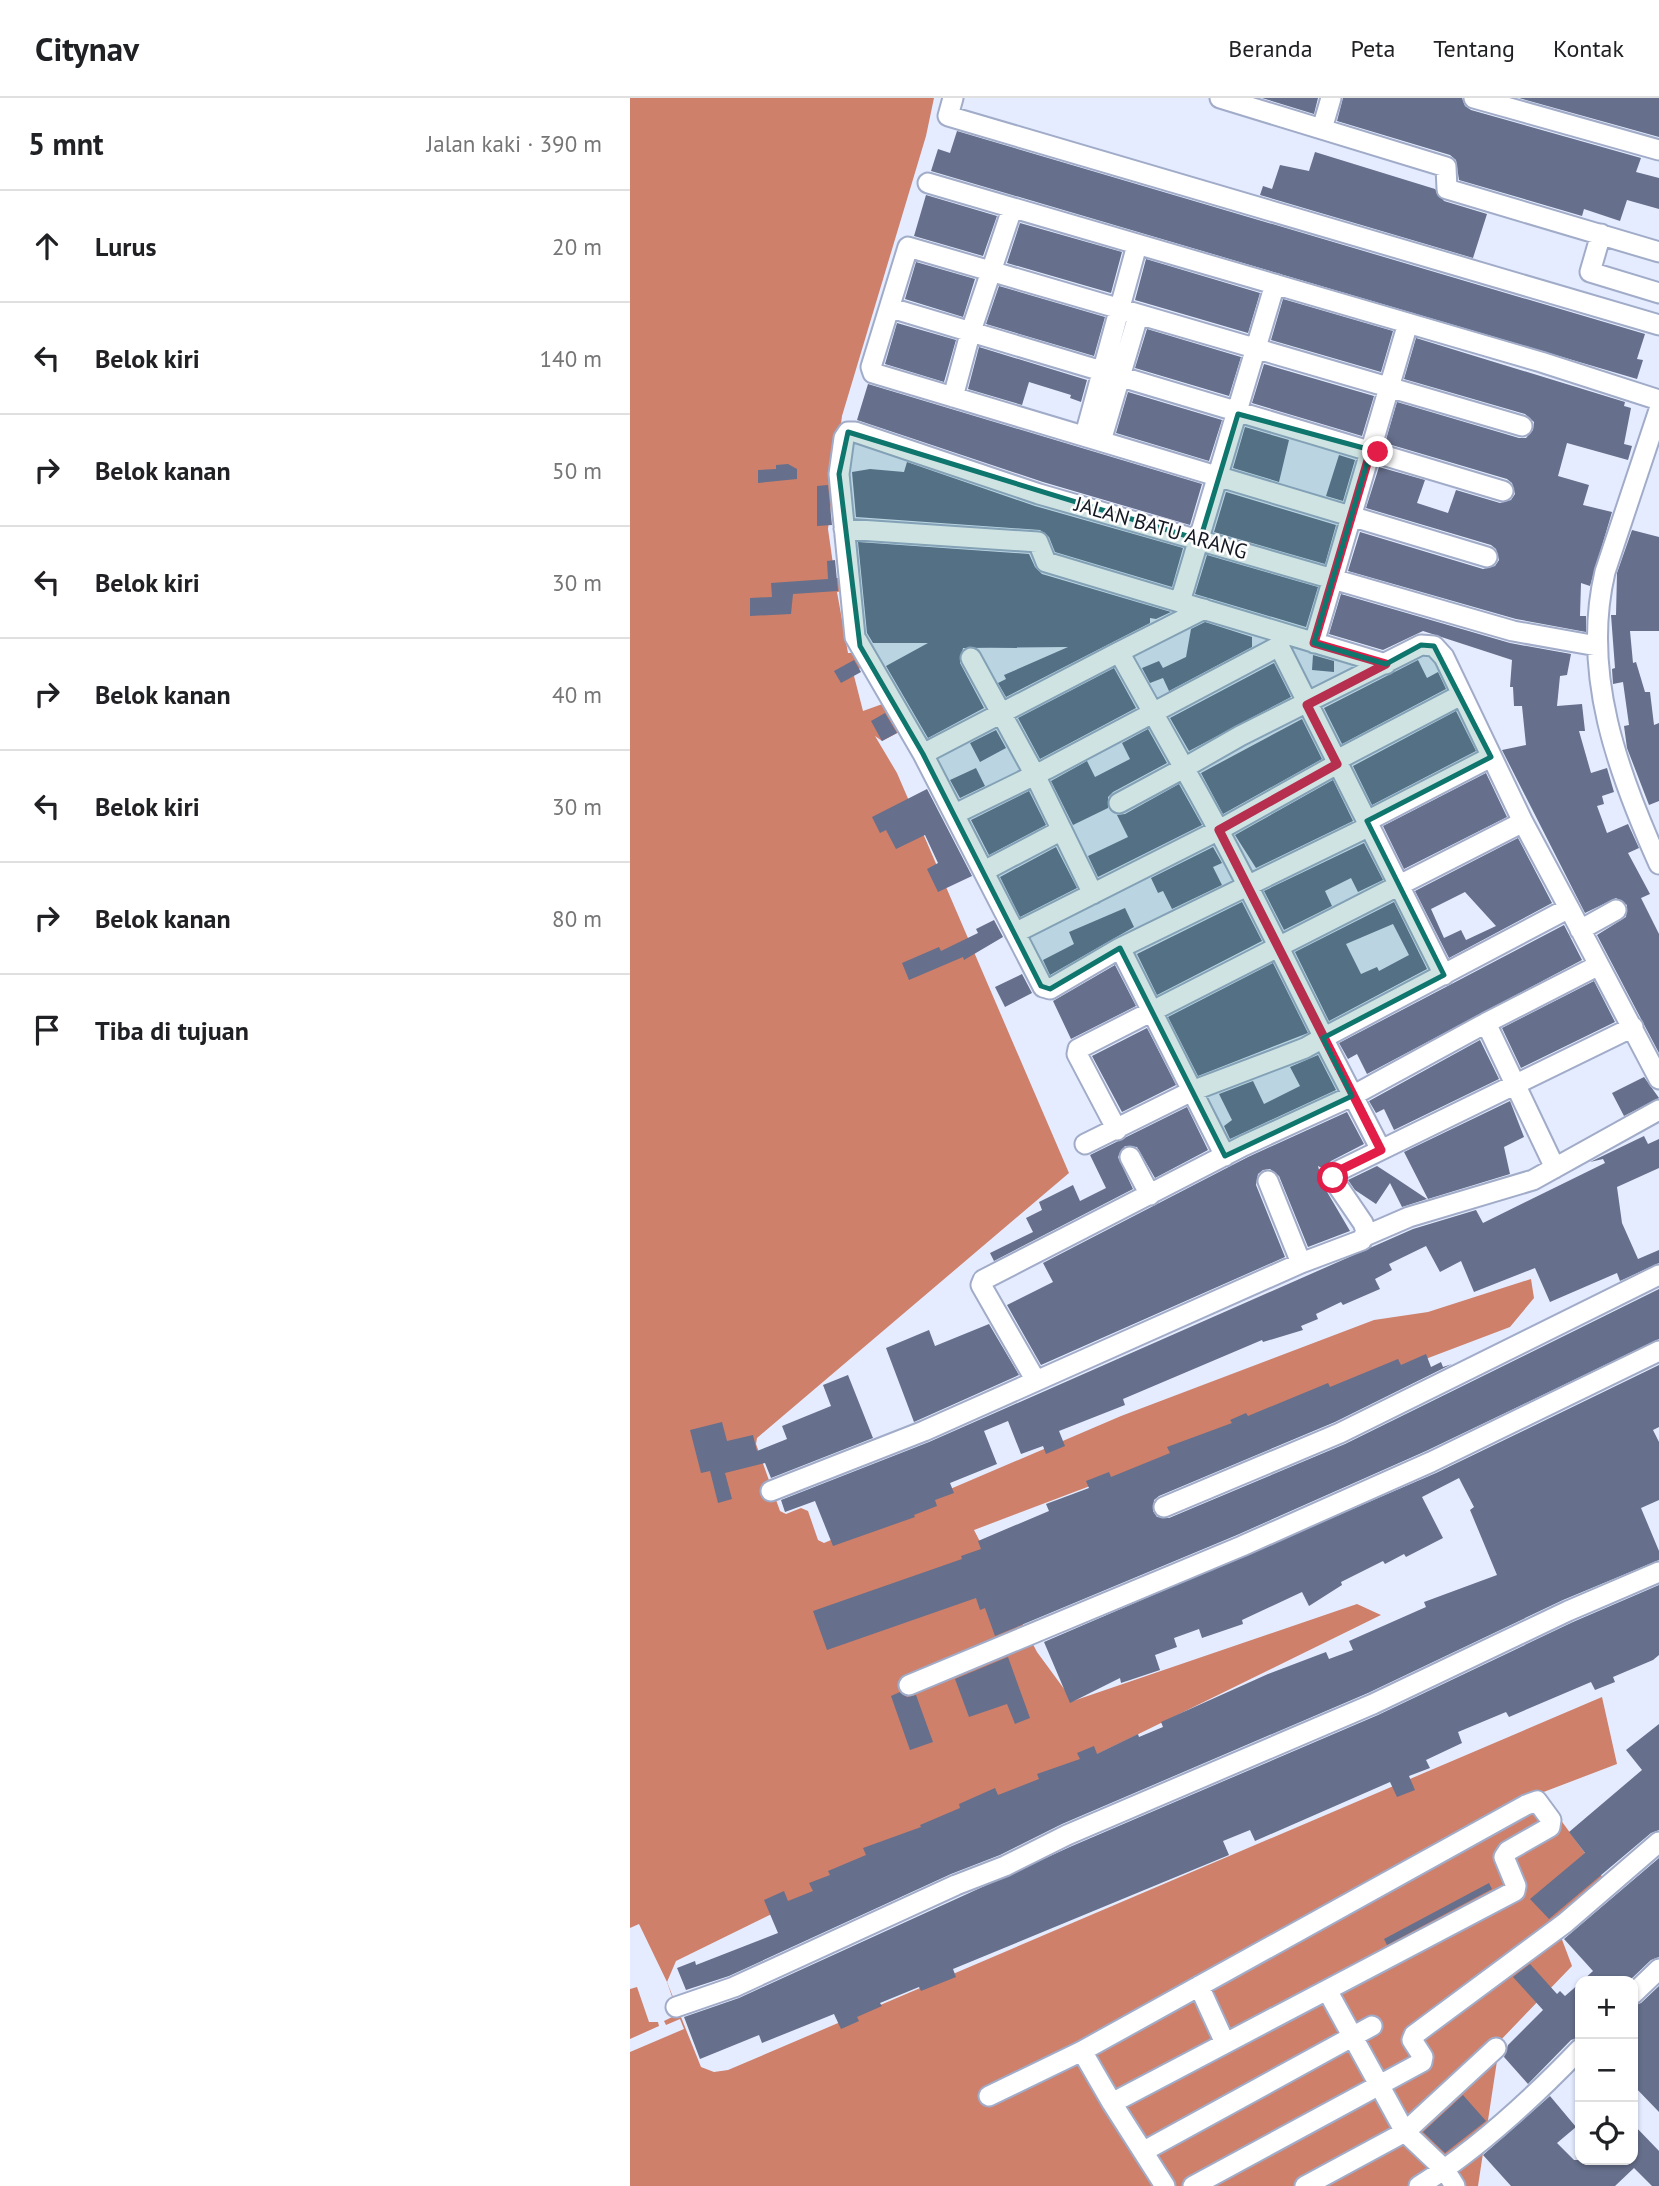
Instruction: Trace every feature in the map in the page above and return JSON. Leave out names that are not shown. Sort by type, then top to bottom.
[{"type":"street","points":[[953,98],[948,116],[1659,325]]},
{"type":"street","points":[[1220,98],[1446,167],[1447,189],[1659,251]]},
{"type":"street","points":[[1322,128],[1331,98]]},
{"type":"street","points":[[1474,98],[1659,150]]},
{"type":"street","points":[[928,183],[1408,323],[1659,400]]},
{"type":"street","points":[[953,397],[970,334],[1012,209]]},
{"type":"street","points":[[1584,303],[1601,234]]},
{"type":"street","points":[[1093,438],[1128,313],[1137,245]]},
{"type":"street","points":[[1488,557],[871,372],[908,247],[1522,426]]},
{"type":"street","points":[[1590,272],[1659,293]]},
{"type":"street","points":[[1180,602],[1275,284]]},
{"type":"street","points":[[891,308],[970,334],[1503,491]]},
{"type":"street","points":[[1314,643],[1408,323]]},
{"type":"street","points":[[1659,410],[1605,572],[1597,646],[1603,702],[1625,788],[1659,864]]},
{"type":"street","name":"JALAN BATU ARANG","points":[[844,529],[839,474],[844,438],[855,432],[1039,494],[1513,631],[1597,646]]},
{"type":"street","points":[[1386,664],[1046,562],[1038,542],[844,529],[849,552],[855,637],[923,754],[1041,986],[1047,989],[1120,948],[1368,823],[1491,757]]},
{"type":"street","points":[[923,754],[1204,609]]},
{"type":"street","points":[[1119,803],[1240,736],[1307,705],[1421,645],[1434,646],[1444,657],[1522,822],[1659,1079]]},
{"type":"street","points":[[954,814],[1035,775],[1277,646],[1444,975]]},
{"type":"street","points":[[1119,653],[1219,830],[1381,1150]]},
{"type":"street","points":[[971,658],[1035,775],[1093,894]]},
{"type":"street","points":[[1015,933],[1219,830],[1336,762],[1461,695]]},
{"type":"street","points":[[1117,1130],[1076,1051],[1276,945],[1522,822]]},
{"type":"street","points":[[984,871],[1062,830]]},
{"type":"street","points":[[1085,1144],[1192,1091],[1305,1048],[1569,908]]},
{"type":"street","points":[[1580,930],[1616,910]]},
{"type":"street","points":[[1120,948],[1225,1156]]},
{"type":"street","points":[[1036,1381],[981,1285],[983,1280],[1225,1156],[1352,1096],[1599,965]]},
{"type":"street","points":[[1486,1023],[1555,1168]]},
{"type":"street","points":[[1365,1236],[1363,1223],[1333,1178],[1336,1172],[1633,1027]]},
{"type":"street","points":[[771,1491],[924,1431],[1409,1217],[1533,1180],[1659,1110]]},
{"type":"street","points":[[1130,1157],[1150,1195]]},
{"type":"street","points":[[1268,1181],[1301,1263]]},
{"type":"street","points":[[1164,1507],[1340,1433],[1659,1275]]},
{"type":"street","points":[[909,1685],[1242,1546],[1431,1462],[1659,1351]]},
{"type":"street","points":[[676,2007],[734,1987],[956,1885],[1005,1866],[1067,1835],[1373,1704],[1544,1622],[1659,1572]]},
{"type":"street","points":[[989,2095],[1082,2050],[1526,1805],[1540,1804],[1551,1820],[1550,1827],[1508,1851],[1504,1857],[1516,1886],[1515,1891],[1112,2103]]},
{"type":"street","points":[[1193,2186],[1422,2062],[1423,2057],[1412,2040],[1414,2035],[1565,1923],[1659,1842]]},
{"type":"street","points":[[1638,1989],[1659,1969]]},
{"type":"street","points":[[1199,1986],[1224,2043]]},
{"type":"street","points":[[1327,1990],[1405,2132],[1450,2178]]},
{"type":"street","points":[[1144,2151],[1352,2034],[1372,2026]]},
{"type":"street","points":[[1305,2186],[1405,2132],[1496,2048]]},
{"type":"street","points":[[1082,2050],[1165,2186]]},
{"type":"street","points":[[1419,2186],[1450,2178],[1502,2123],[1575,2054]]},
{"type":"highlighted area","points":[[1238,414],[1371,450],[1314,643],[1386,664],[1421,645],[1434,646],[1491,757],[1367,821],[1444,975],[1323,1038],[1352,1096],[1225,1156],[1120,948],[1050,989],[1041,986],[923,754],[860,646],[839,474],[848,432],[1200,540]]},
{"type":"shaded area","points":[[630,98],[934,98],[926,136],[842,416],[828,529],[835,578],[848,578],[849,590],[837,592],[848,653],[860,653],[866,665],[853,672],[863,711],[888,702],[899,732],[882,741],[875,736],[897,773],[1069,1173],[757,1438],[756,1444],[780,1511],[786,1514],[801,1508],[808,1511],[818,1540],[824,1543],[1121,1416],[1374,1320],[1428,1312],[1531,1279],[1534,1298],[1510,1327],[974,1530],[1037,1652],[1073,1701],[1357,1604],[1381,1615],[676,1961],[667,1982],[701,2067],[714,2072],[728,2070],[1602,1697],[1617,1764],[1541,1793],[1609,1886],[1558,1929],[1572,1966],[1495,2046],[1497,2061],[1478,2186],[630,2186]]},
{"type":"pier","points":[[639,1924],[667,1982],[678,2014],[664,2021],[666,2025],[680,2019],[684,2029],[630,2052],[630,2039],[659,2026],[658,2022],[649,2022],[637,1987],[630,1989],[630,1928]]},
{"type":"building","points":[[1262,98],[1318,98],[1314,114]]},
{"type":"building","points":[[1343,98],[1462,98],[1465,106],[1471,110],[1641,158],[1636,172],[1659,178],[1659,209],[1627,200],[1620,221],[1584,209],[1582,216],[1459,180],[1456,160],[1450,155],[1337,121]]},
{"type":"building","points":[[1519,98],[1659,98],[1659,137]]},
{"type":"building","points":[[957,131],[1645,334],[1637,359],[1643,360],[1637,379],[931,171],[938,149],[950,153]]},
{"type":"building","points":[[1315,152],[1435,189],[1444,201],[1487,214],[1473,258],[1260,195],[1263,186],[1272,189],[1280,165],[1309,171]]},
{"type":"building","points":[[926,195],[997,216],[983,256],[914,236]]},
{"type":"building","points":[[1020,223],[1122,252],[1111,293],[1007,263]]},
{"type":"building","points":[[1146,259],[1260,293],[1248,333],[1135,300]]},
{"type":"building","points":[[916,262],[975,279],[963,317],[905,299]]},
{"type":"building","points":[[999,286],[1105,317],[1094,356],[986,324]]},
{"type":"building","points":[[1283,299],[1393,331],[1381,372],[1271,340]]},
{"type":"building","points":[[897,323],[956,340],[944,382],[885,364]]},
{"type":"building","points":[[1147,329],[1241,357],[1229,396],[1135,368]]},
{"type":"building","points":[[1416,338],[1625,402],[1624,406],[1631,408],[1624,444],[1632,446],[1628,460],[1567,443],[1558,476],[1589,485],[1583,505],[1612,512],[1590,586],[1581,583],[1580,616],[1586,616],[1586,632],[1516,619],[1348,571],[1360,532],[1483,569],[1495,566],[1499,560],[1496,549],[1491,545],[1366,508],[1379,467],[1425,480],[1417,503],[1448,513],[1456,490],[1500,503],[1511,500],[1515,494],[1512,483],[1507,479],[1385,443],[1397,402],[1519,438],[1526,438],[1533,430],[1534,422],[1525,414],[1404,379]]},
{"type":"building","points":[[979,347],[1087,380],[1081,402],[1070,398],[1071,395],[1029,382],[1022,405],[968,389]]},
{"type":"building","points":[[1264,364],[1374,396],[1362,436],[1252,403]]},
{"type":"building","points":[[868,384],[1202,484],[1190,525],[1043,482],[857,420]]},
{"type":"building","points":[[1128,392],[1222,420],[1209,461],[1116,433]]},
{"type":"building","points":[[1245,427],[1289,440],[1279,482],[1233,468]]},
{"type":"building","points":[[1339,455],[1355,460],[1343,501],[1326,496]]},
{"type":"building","points":[[907,462],[1035,506],[1183,548],[1172,587],[1055,552],[1049,537],[1040,530],[856,517],[852,472],[870,469],[904,472]]},
{"type":"building","points":[[788,464],[797,469],[797,479],[758,483],[758,470],[776,469],[776,465]]},
{"type":"building","points":[[828,485],[832,525],[817,526],[817,486]]},
{"type":"building","points":[[1226,492],[1336,525],[1325,564],[1214,532]]},
{"type":"building","points":[[1632,530],[1659,537],[1659,631],[1630,631],[1633,663],[1636,662],[1645,692],[1650,692],[1654,725],[1659,723],[1659,801],[1649,805],[1627,748],[1624,726],[1629,725],[1623,682],[1613,684],[1612,669],[1615,668],[1611,615],[1616,615],[1617,573]]},
{"type":"building","points":[[858,542],[1029,554],[1042,574],[1171,612],[1156,619],[1150,618],[1150,623],[1006,697],[998,683],[1006,679],[1004,675],[1068,647],[963,648],[960,663],[984,708],[928,738],[886,666],[928,643],[873,643],[867,633]]},
{"type":"building","points":[[1207,555],[1318,587],[1306,627],[1195,594]]},
{"type":"building","points":[[835,560],[838,591],[793,594],[791,614],[750,616],[750,598],[772,597],[771,583],[828,579],[827,561]]},
{"type":"building","points":[[1341,594],[1510,643],[1571,654],[1567,675],[1560,676],[1557,706],[1582,704],[1585,731],[1579,731],[1591,773],[1607,768],[1614,792],[1602,796],[1604,804],[1597,806],[1607,833],[1628,824],[1639,848],[1628,853],[1650,894],[1641,898],[1659,934],[1659,1053],[1597,935],[1626,917],[1627,905],[1616,898],[1585,913],[1502,750],[1526,745],[1522,706],[1514,706],[1513,687],[1510,687],[1512,660],[1423,631],[1383,650],[1329,634]]},
{"type":"building","points":[[1205,622],[1252,637],[1252,647],[1169,691],[1163,678],[1150,683],[1142,668],[1159,661],[1163,668],[1186,657],[1191,629]]},
{"type":"building","points":[[1313,655],[1334,661],[1334,672],[1312,670]]},
{"type":"building","points":[[854,660],[861,672],[841,683],[834,671]]},
{"type":"building","points":[[1418,660],[1427,678],[1438,672],[1446,689],[1342,744],[1324,708]]},
{"type":"building","points":[[1274,663],[1291,697],[1189,751],[1170,718]]},
{"type":"building","points":[[1114,668],[1136,708],[1040,759],[1018,718]]},
{"type":"building","points":[[1456,711],[1476,751],[1372,805],[1353,766]]},
{"type":"building","points":[[885,713],[897,733],[882,741],[871,721]]},
{"type":"building","points":[[1302,719],[1322,759],[1223,814],[1201,773]]},
{"type":"building","points":[[1148,729],[1167,763],[1113,792],[1108,797],[1108,808],[1073,825],[1051,781],[1087,761],[1095,777],[1130,759],[1122,743]]},
{"type":"building","points":[[996,730],[1006,748],[980,762],[970,743]]},
{"type":"building","points":[[976,768],[985,786],[960,798],[950,780]]},
{"type":"building","points":[[1486,773],[1507,817],[1404,869],[1383,826]]},
{"type":"building","points":[[1333,780],[1353,821],[1256,868],[1235,835]]},
{"type":"building","points":[[1179,784],[1202,825],[1098,877],[1088,856],[1128,837],[1117,815],[1125,814]]},
{"type":"building","points":[[927,789],[972,876],[938,892],[927,869],[938,863],[925,835],[896,849],[886,830],[880,833],[872,817]]},
{"type":"building","points":[[1029,791],[1046,825],[989,855],[971,820]]},
{"type":"building","points":[[1518,838],[1552,903],[1449,958],[1415,891]],"holes":[[[1465,892],[1496,926],[1466,940],[1461,930],[1444,938],[1431,909]]]},
{"type":"building","points":[[1364,843],[1383,880],[1358,892],[1351,878],[1325,891],[1332,906],[1284,930],[1264,891]]},
{"type":"building","points":[[1056,847],[1077,888],[1020,917],[1000,877]]},
{"type":"building","points":[[1213,847],[1222,863],[1213,867],[1222,885],[1172,909],[1163,891],[1158,893],[1151,878]]},
{"type":"building","points":[[1242,902],[1262,941],[1157,995],[1137,954]]},
{"type":"building","points":[[1394,902],[1427,969],[1329,1021],[1295,952]],"holes":[[[1393,924],[1409,955],[1379,971],[1377,967],[1361,974],[1346,944]]]},
{"type":"building","points":[[1125,908],[1134,927],[1050,975],[1043,960],[1074,944],[1069,932]]},
{"type":"building","points":[[994,920],[1003,937],[964,960],[963,957],[909,980],[902,963],[939,947],[941,951],[978,933],[976,929]]},
{"type":"building","points":[[1564,925],[1582,960],[1367,1074],[1357,1054],[1348,1059],[1339,1043]]},
{"type":"building","points":[[1273,963],[1308,1033],[1198,1076],[1168,1017]]},
{"type":"building","points":[[1115,965],[1136,1006],[1071,1039],[1053,1001]]},
{"type":"building","points":[[1022,974],[1032,993],[1005,1007],[995,987]]},
{"type":"building","points":[[1594,981],[1615,1022],[1521,1068],[1502,1028]]},
{"type":"building","points":[[1147,1028],[1176,1085],[1122,1112],[1092,1056]]},
{"type":"building","points":[[1480,1040],[1499,1079],[1394,1130],[1384,1109],[1376,1113],[1369,1101]]},
{"type":"building","points":[[1318,1055],[1336,1090],[1230,1139],[1224,1126],[1232,1120],[1219,1094],[1253,1081],[1264,1104],[1300,1086],[1290,1067]]},
{"type":"building","points":[[1644,1077],[1659,1098],[1624,1116],[1612,1093]]},
{"type":"building","points":[[1510,1101],[1524,1137],[1504,1147],[1510,1174],[1428,1199],[1404,1152]]},
{"type":"building","points":[[1187,1107],[1208,1150],[1155,1178],[1137,1147],[1125,1146],[1118,1157],[1133,1189],[994,1261],[990,1253],[1033,1232],[1026,1218],[1042,1210],[1039,1202],[1073,1185],[1080,1201],[1106,1188],[1090,1155]]},
{"type":"building","points":[[1347,1112],[1364,1144],[1331,1161],[1324,1169],[1318,1166],[1323,1185],[1350,1231],[1308,1247],[1279,1176],[1270,1169],[1263,1170],[1258,1174],[1256,1185],[1285,1257],[1041,1365],[1007,1305],[1053,1282],[1043,1263],[1248,1157]]},
{"type":"building","points":[[1644,1136],[1648,1144],[1659,1139],[1659,1168],[1617,1187],[1622,1223],[1638,1259],[1659,1250],[1659,1263],[1620,1281],[1617,1273],[1550,1302],[1535,1268],[1474,1292],[1461,1261],[1440,1272],[1426,1246],[1389,1264],[1392,1270],[1375,1279],[1380,1289],[1316,1314],[1318,1319],[1301,1326],[1303,1330],[1263,1342],[1262,1340],[1123,1399],[1125,1405],[1059,1431],[1065,1446],[1046,1454],[1043,1446],[1021,1454],[1008,1421],[984,1431],[997,1464],[950,1483],[954,1493],[935,1500],[937,1506],[914,1515],[915,1517],[833,1546],[815,1501],[785,1512],[781,1500],[929,1442],[1413,1229],[1476,1210],[1483,1223],[1605,1163],[1603,1159],[1590,1162]]},
{"type":"building","points":[[1377,1166],[1427,1199],[1402,1207],[1390,1183],[1376,1204],[1355,1190],[1348,1180]]},
{"type":"building","points":[[1659,1289],[1659,1339],[1426,1451],[1237,1535],[995,1636],[985,1608],[980,1610],[976,1598],[827,1650],[813,1611],[962,1559],[961,1556],[981,1549],[978,1541],[1049,1511],[1046,1504],[1089,1488],[1086,1481],[1109,1472],[1111,1477],[1170,1453],[1167,1447],[1232,1423],[1230,1420],[1246,1413],[1248,1416],[1328,1383],[1330,1387],[1398,1359],[1401,1365],[1426,1354],[1431,1367],[1441,1362],[1443,1367],[1452,1364],[1335,1422],[1159,1496],[1154,1500],[1153,1511],[1157,1517],[1169,1518],[1345,1444]]},
{"type":"building","points":[[989,1324],[1019,1375],[914,1422],[886,1348],[929,1330],[935,1346]]},
{"type":"building","points":[[1659,1365],[1659,1427],[1653,1430],[1659,1442],[1659,1500],[1641,1508],[1659,1551],[1659,1560],[1563,1600],[1368,1693],[1062,1824],[1000,1855],[951,1874],[729,1976],[686,1990],[677,1968],[695,1961],[696,1965],[778,1933],[764,1900],[784,1891],[788,1901],[813,1891],[809,1883],[830,1875],[828,1871],[866,1855],[863,1848],[921,1827],[920,1825],[960,1808],[959,1804],[995,1788],[998,1795],[1039,1779],[1037,1774],[1080,1759],[1077,1753],[1094,1746],[1097,1754],[1138,1734],[1139,1737],[1163,1727],[1161,1722],[1268,1674],[1326,1652],[1329,1659],[1353,1650],[1349,1641],[1426,1607],[1424,1602],[1497,1575],[1470,1510],[1474,1507],[1459,1478],[1422,1497],[1443,1538],[1406,1557],[1404,1554],[1385,1564],[1383,1561],[1341,1582],[1342,1585],[1309,1606],[1302,1592],[1242,1620],[1243,1624],[1202,1638],[1199,1629],[1174,1638],[1177,1647],[1155,1655],[1160,1670],[1121,1683],[1120,1678],[1070,1703],[1044,1642],[1436,1473]]},
{"type":"building","points":[[848,1375],[873,1438],[771,1478],[765,1463],[725,1473],[732,1499],[718,1503],[710,1471],[701,1473],[690,1430],[722,1422],[727,1441],[753,1435],[757,1451],[787,1439],[782,1426],[831,1406],[823,1385]]},
{"type":"building","points":[[1659,1585],[1659,1655],[1613,1677],[1615,1682],[1595,1690],[1591,1682],[1509,1717],[1506,1712],[1458,1732],[1462,1743],[1426,1760],[1430,1768],[1409,1776],[1415,1790],[1397,1797],[1390,1782],[1255,1841],[1250,1830],[1223,1841],[1229,1855],[953,1969],[956,1977],[921,1991],[919,1987],[880,2003],[882,2006],[857,2017],[859,2021],[841,2029],[834,2014],[762,2043],[759,2035],[700,2059],[684,2017],[739,1998],[1072,1846],[1378,1715],[1573,1622]]},
{"type":"building","points":[[1008,1657],[1030,1718],[1015,1724],[1007,1704],[969,1717],[955,1679]]},
{"type":"building","points":[[900,1692],[907,1697],[916,1695],[933,1742],[910,1750],[891,1696]]},
{"type":"building","points":[[1659,1724],[1659,1830],[1651,1833],[1549,1919],[1530,1899],[1585,1853],[1569,1832],[1642,1770],[1626,1750]]},
{"type":"building","points":[[1659,1858],[1659,1957],[1651,1960],[1634,1976],[1588,1976],[1593,1971],[1564,1939]]},
{"type":"building","points":[[1489,1883],[1492,1889],[1387,1945],[1384,1939]]},
{"type":"building","points":[[1530,1964],[1557,1994],[1560,1991],[1565,1996],[1575,1987],[1575,2039],[1528,2084],[1504,2057],[1508,2045],[1543,2010],[1513,1977]]},
{"type":"building","points":[[1659,1986],[1659,2112],[1638,2090],[1638,2004]]},
{"type":"building","points":[[1463,2095],[1486,2121],[1445,2153],[1423,2132]]},
{"type":"building","points":[[1550,2096],[1575,2126],[1557,2143],[1575,2160],[1575,2165],[1638,2165],[1638,2129],[1659,2151],[1659,2186],[1652,2186],[1634,2168],[1615,2186],[1511,2186],[1483,2155]]},
{"type":"route","points":[[1333,1178],[1336,1172],[1381,1150],[1219,830],[1337,764],[1307,705],[1386,664],[1314,643],[1371,450],[1378,452]]}]
